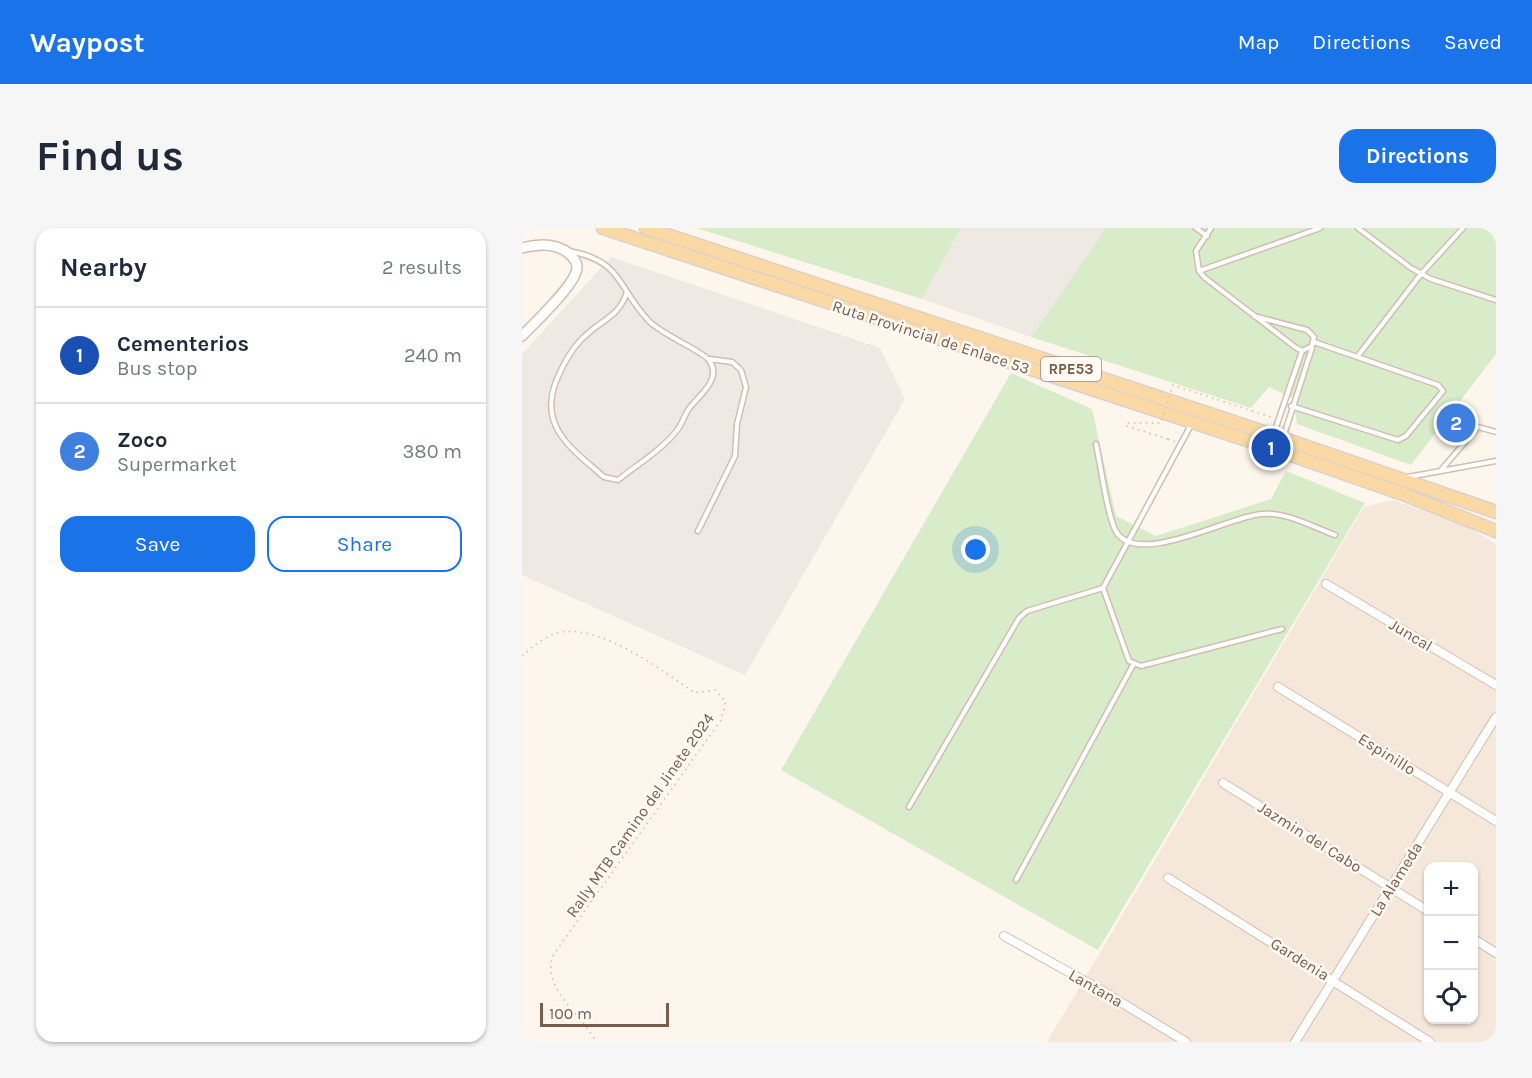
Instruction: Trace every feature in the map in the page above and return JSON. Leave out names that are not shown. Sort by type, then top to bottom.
[{"type":"main road","name":"Ruta Provincial de Enlace 53","points":[[603,228],[1403,494],[1496,531]]},
{"type":"main road","name":"Ruta Provincial de Enlace 53","points":[[646,228],[1278,437],[1496,512]]},
{"type":"street","points":[[522,248],[544,245],[563,250],[574,259],[577,266],[575,276],[522,336]]},
{"type":"street","name":"Juncal","points":[[1326,585],[1496,685]]},
{"type":"street","name":"Espinillo","points":[[1278,687],[1496,821]]},
{"type":"street","name":"La Alameda","points":[[1295,1042],[1496,717]]},
{"type":"street","name":"Jazmin del Cabo","points":[[1223,783],[1424,909]]},
{"type":"street","name":"Gardenia","points":[[1168,878],[1430,1042]]},
{"type":"street","name":"Lantana","points":[[1004,936],[1101,990],[1186,1042]]},
{"type":"street","points":[[1478,942],[1496,953]]},
{"type":"lane","points":[[1196,228],[1207,236]]},
{"type":"lane","points":[[1211,228],[1196,251],[1198,271],[1302,351]]},
{"type":"lane","points":[[1198,271],[1320,228]]},
{"type":"lane","points":[[1358,228],[1421,274],[1496,300]]},
{"type":"lane","points":[[1357,357],[1421,274],[1463,228]]},
{"type":"lane","points":[[563,250],[592,255],[622,279],[627,292],[648,321],[679,343],[708,359],[732,362],[741,370],[746,387],[737,424],[735,456],[698,531]]},
{"type":"lane","points":[[627,292],[622,307],[584,337],[561,369],[550,396],[554,423],[563,438],[603,477],[618,480],[664,445],[678,428],[689,408],[710,385],[714,372],[708,359]]},
{"type":"lane","points":[[1254,316],[1307,330],[1314,337],[1278,437]]},
{"type":"lane","points":[[1278,437],[1302,351],[1313,344],[1438,384],[1443,391],[1406,436],[1398,440],[1291,406]]},
{"type":"lane","points":[[909,807],[1019,618],[1028,611],[1103,588],[1192,423]]},
{"type":"lane","points":[[1441,470],[1478,427],[1496,432]]},
{"type":"lane","points":[[1096,444],[1115,530],[1128,542],[1152,545],[1259,514],[1281,515],[1335,535]]},
{"type":"lane","points":[[1399,478],[1496,461]]},
{"type":"lane","points":[[1103,588],[1129,662],[1133,665],[1141,666],[1282,629]]},
{"type":"lane","points":[[1016,880],[1133,665]]},
{"type":"path","points":[[1168,439],[1126,426],[1127,423],[1161,423],[1173,385],[1271,417]]},
{"type":"path","name":"Rally MTB Camino del Jinete 2024","points":[[522,656],[545,638],[557,633],[592,634],[665,670],[695,693],[715,690],[726,702],[721,720],[647,820],[549,965],[554,984],[596,1042]]},
{"type":"shaded area","points":[[961,228],[1108,228],[1031,337],[922,299]]},
{"type":"shaded area","points":[[611,257],[880,348],[905,399],[745,675],[522,575],[522,354]]},
{"type":"shaded area","points":[[1393,500],[1466,526],[1496,544],[1496,1042],[1047,1042],[1364,507]]},
{"type":"green space","points":[[696,228],[961,228],[922,299]]},
{"type":"green space","points":[[1106,228],[1496,228],[1496,354],[1411,465],[1297,424],[1293,398],[1269,387],[1251,408],[1031,337]]},
{"type":"green space","points":[[1011,373],[1092,409],[1116,516],[1156,536],[1271,499],[1286,471],[1365,503],[1098,950],[781,770]]},
{"type":"place","name":"Zoco","points":[[1456,423]]},
{"type":"place","name":"Cementerios","points":[[1271,448]]}]
